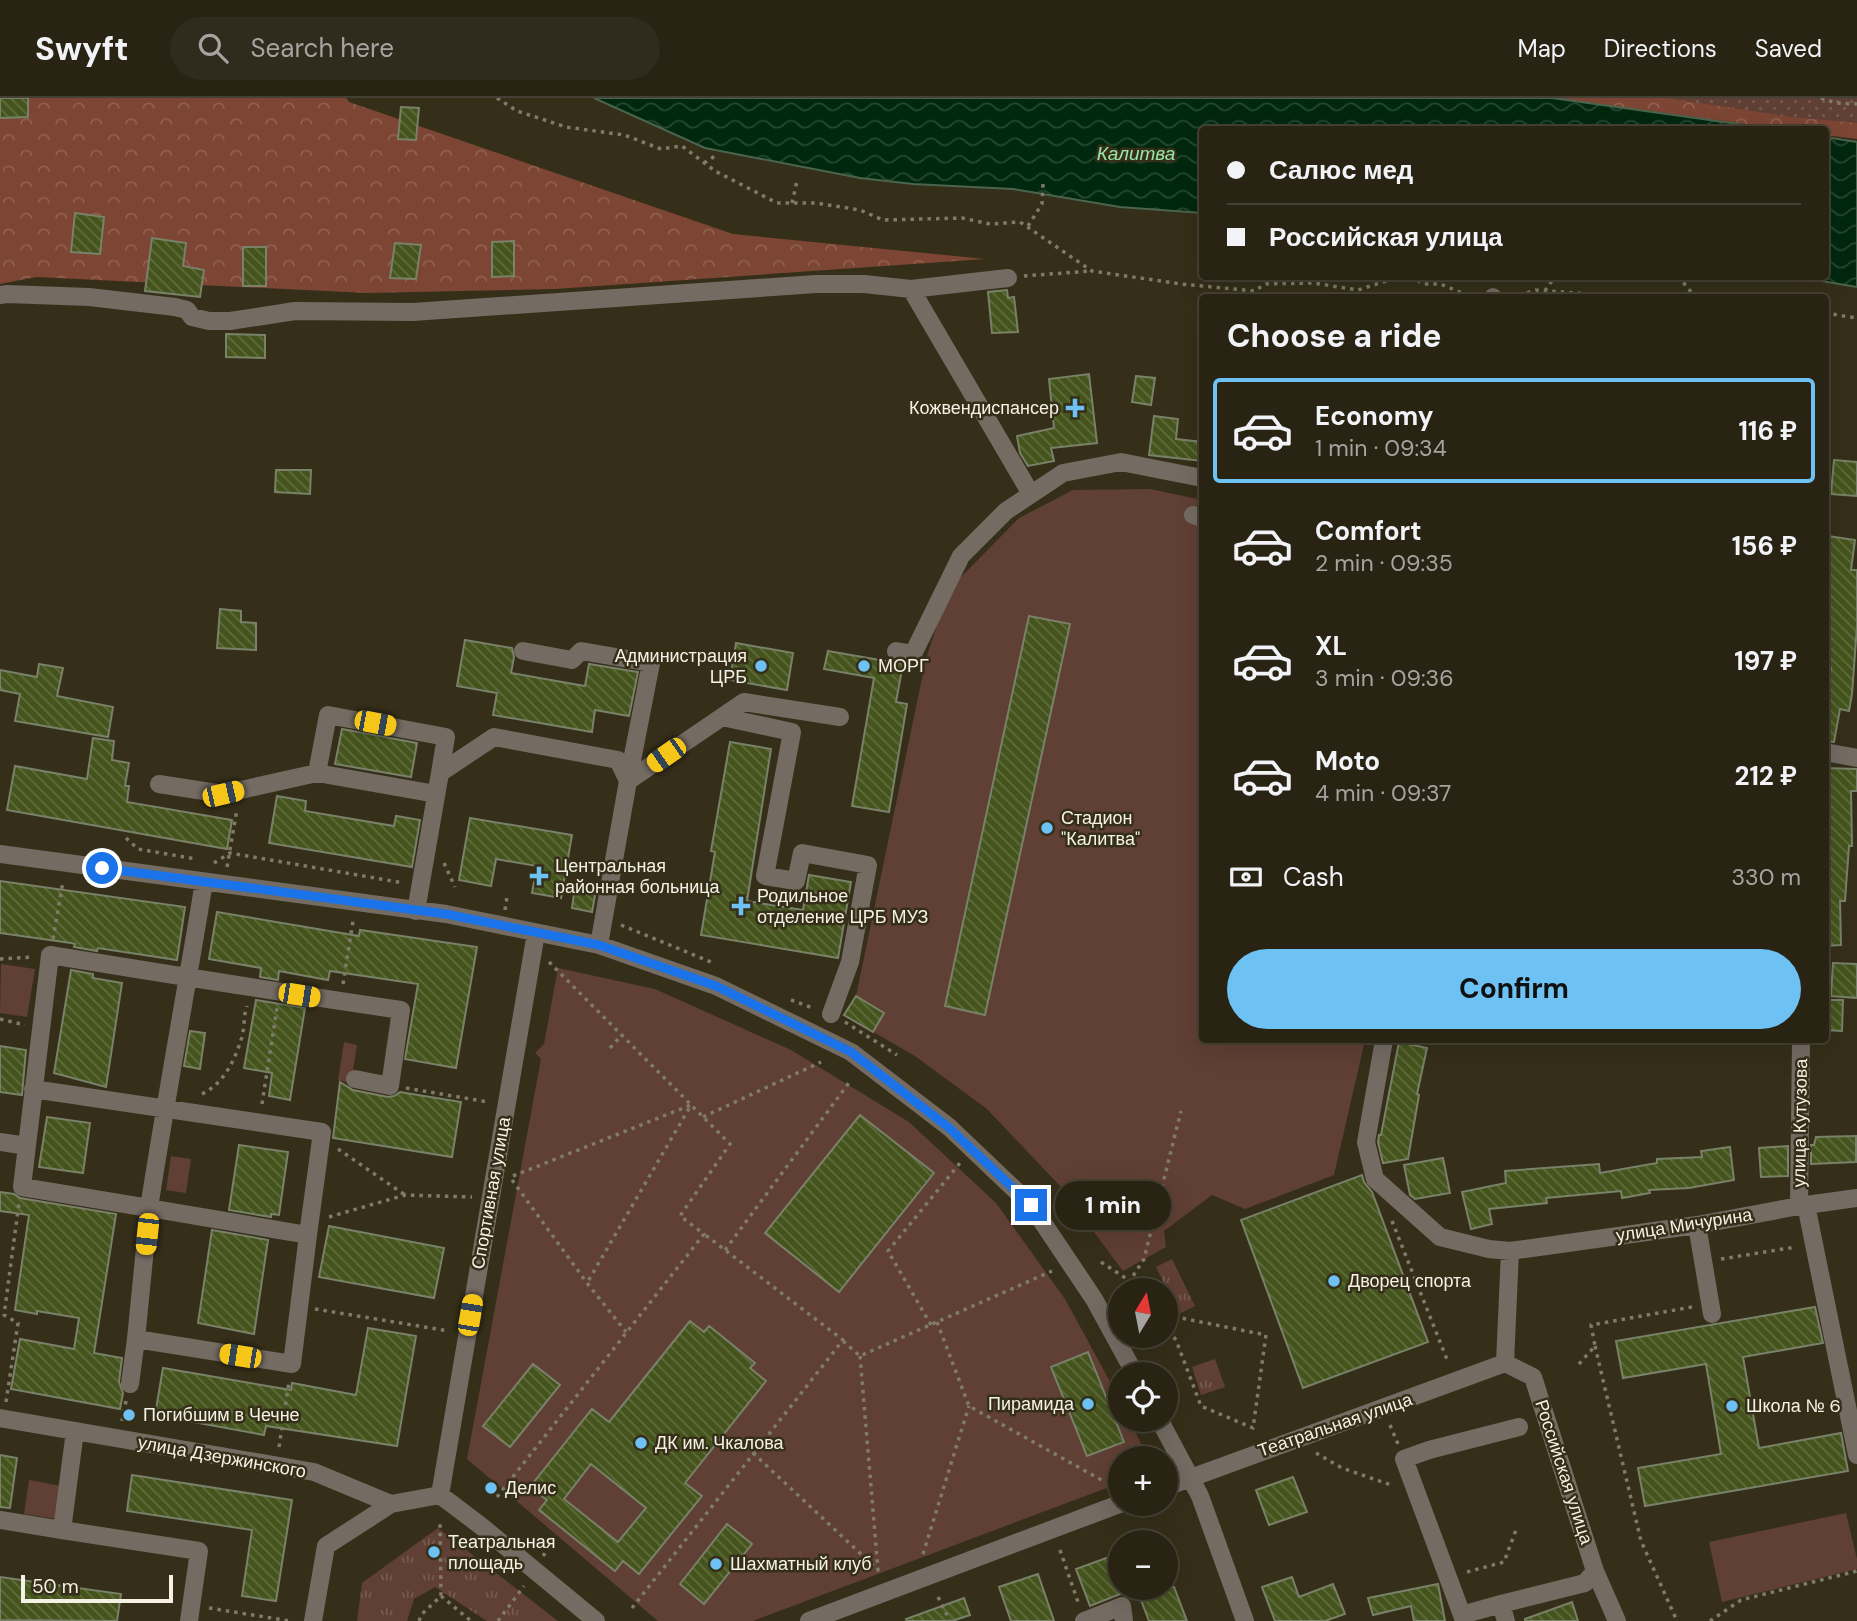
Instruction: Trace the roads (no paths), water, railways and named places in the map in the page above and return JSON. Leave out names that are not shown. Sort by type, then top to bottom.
[{"type":"street","points":[[0,295],[89,297],[175,307],[187,310],[192,317],[209,321],[230,321],[295,311],[413,312],[816,284],[864,284],[911,289],[1008,278]]},
{"type":"street","points":[[911,289],[1031,494]]},
{"type":"street","points":[[896,651],[913,653],[961,556],[1006,511],[1063,473],[1121,462],[1199,477]]},
{"type":"street","points":[[523,651],[572,660],[581,651],[651,663],[599,945]]},
{"type":"street","points":[[628,781],[744,702],[840,717]]},
{"type":"street","points":[[317,773],[328,715],[446,737],[416,911]]},
{"type":"street","points":[[722,717],[792,732],[765,876],[796,881],[802,853],[868,865],[850,962],[831,1014]]},
{"type":"street","points":[[440,773],[494,737],[618,760],[628,781]]},
{"type":"street","points":[[1829,753],[1857,758]]},
{"type":"street","points":[[159,784],[223,794],[317,773],[436,794]]},
{"type":"street","points":[[0,854],[416,911],[536,933],[599,945],[716,986],[851,1052],[948,1127],[1031,1205],[1094,1299],[1128,1362]]},
{"type":"street","points":[[130,1384],[149,1208],[168,1109],[204,882]]},
{"type":"street","name":"Спортивная улица","points":[[440,1495],[536,933]]},
{"type":"street","points":[[309,1229],[149,1208],[22,1187],[50,956],[401,1010],[390,1086],[355,1079]]},
{"type":"street","name":"улица Мичурина","points":[[1383,1043],[1366,1142],[1375,1179],[1440,1237],[1489,1249],[1510,1251],[1697,1225],[1857,1198]]},
{"type":"street","name":"улица Кутузова","points":[[1801,1043],[1803,1205],[1814,1242],[1857,1455]]},
{"type":"street","points":[[33,1089],[322,1132],[292,1364],[136,1339]]},
{"type":"street","points":[[0,1142],[27,1146]]},
{"type":"street","points":[[1697,1225],[1712,1309]]},
{"type":"street","points":[[1505,1363],[1510,1251]]},
{"type":"street","name":"Театральная улица","points":[[1178,1483],[1505,1363]]},
{"type":"street","name":"Российская улица","points":[[1505,1363],[1533,1377],[1595,1571],[1617,1621]]},
{"type":"street","name":"улица Дзержинского","points":[[3,1410],[75,1431],[314,1472],[391,1504]]},
{"type":"street","points":[[1519,1427],[1404,1459],[1463,1618],[1504,1613],[1585,1583],[1595,1571]]},
{"type":"street","points":[[62,1530],[75,1431]]},
{"type":"street","points":[[1166,1432],[1200,1496],[1245,1621]]},
{"type":"street","points":[[313,1621],[326,1546],[391,1504],[440,1495],[596,1621]]},
{"type":"street","points":[[808,1621],[1108,1508]]},
{"type":"street","points":[[0,1520],[200,1551],[190,1613]]},
{"type":"street","points":[[1084,1620],[1122,1606],[1124,1621]]},
{"type":"water","name":"Калитва","points":[[594,98],[1552,98],[1753,126],[1199,126],[1199,213],[1120,207],[1013,189],[913,184],[860,178],[705,148]]},
{"type":"water","points":[[1829,138],[1857,142],[1857,287],[1816,280],[1829,280]]},
{"type":"place","name":"Кожвендиспансер","points":[[1075,408]]},
{"type":"place","name":"Администрация ЦРБ","points":[[761,666]]},
{"type":"place","name":"МОРГ","points":[[864,666]]},
{"type":"place","name":"Стадион \"Калитва\"","points":[[1047,828]]},
{"type":"place","name":"Центральная районная больница","points":[[539,876]]},
{"type":"place","name":"Родильное отделение ЦРБ МУЗ","points":[[741,906]]},
{"type":"place","name":"Дворец спорта","points":[[1334,1281]]},
{"type":"place","name":"Пирамида","points":[[1088,1404]]},
{"type":"place","name":"Школа № 6","points":[[1732,1406]]},
{"type":"place","name":"Погибшим в Чечне","points":[[129,1415]]},
{"type":"place","name":"ДК им. Чкалова","points":[[641,1443]]},
{"type":"place","name":"Делис","points":[[491,1488]]},
{"type":"place","name":"Театральная площадь","points":[[434,1552]]},
{"type":"place","name":"Шахматный клуб","points":[[716,1564]]}]
